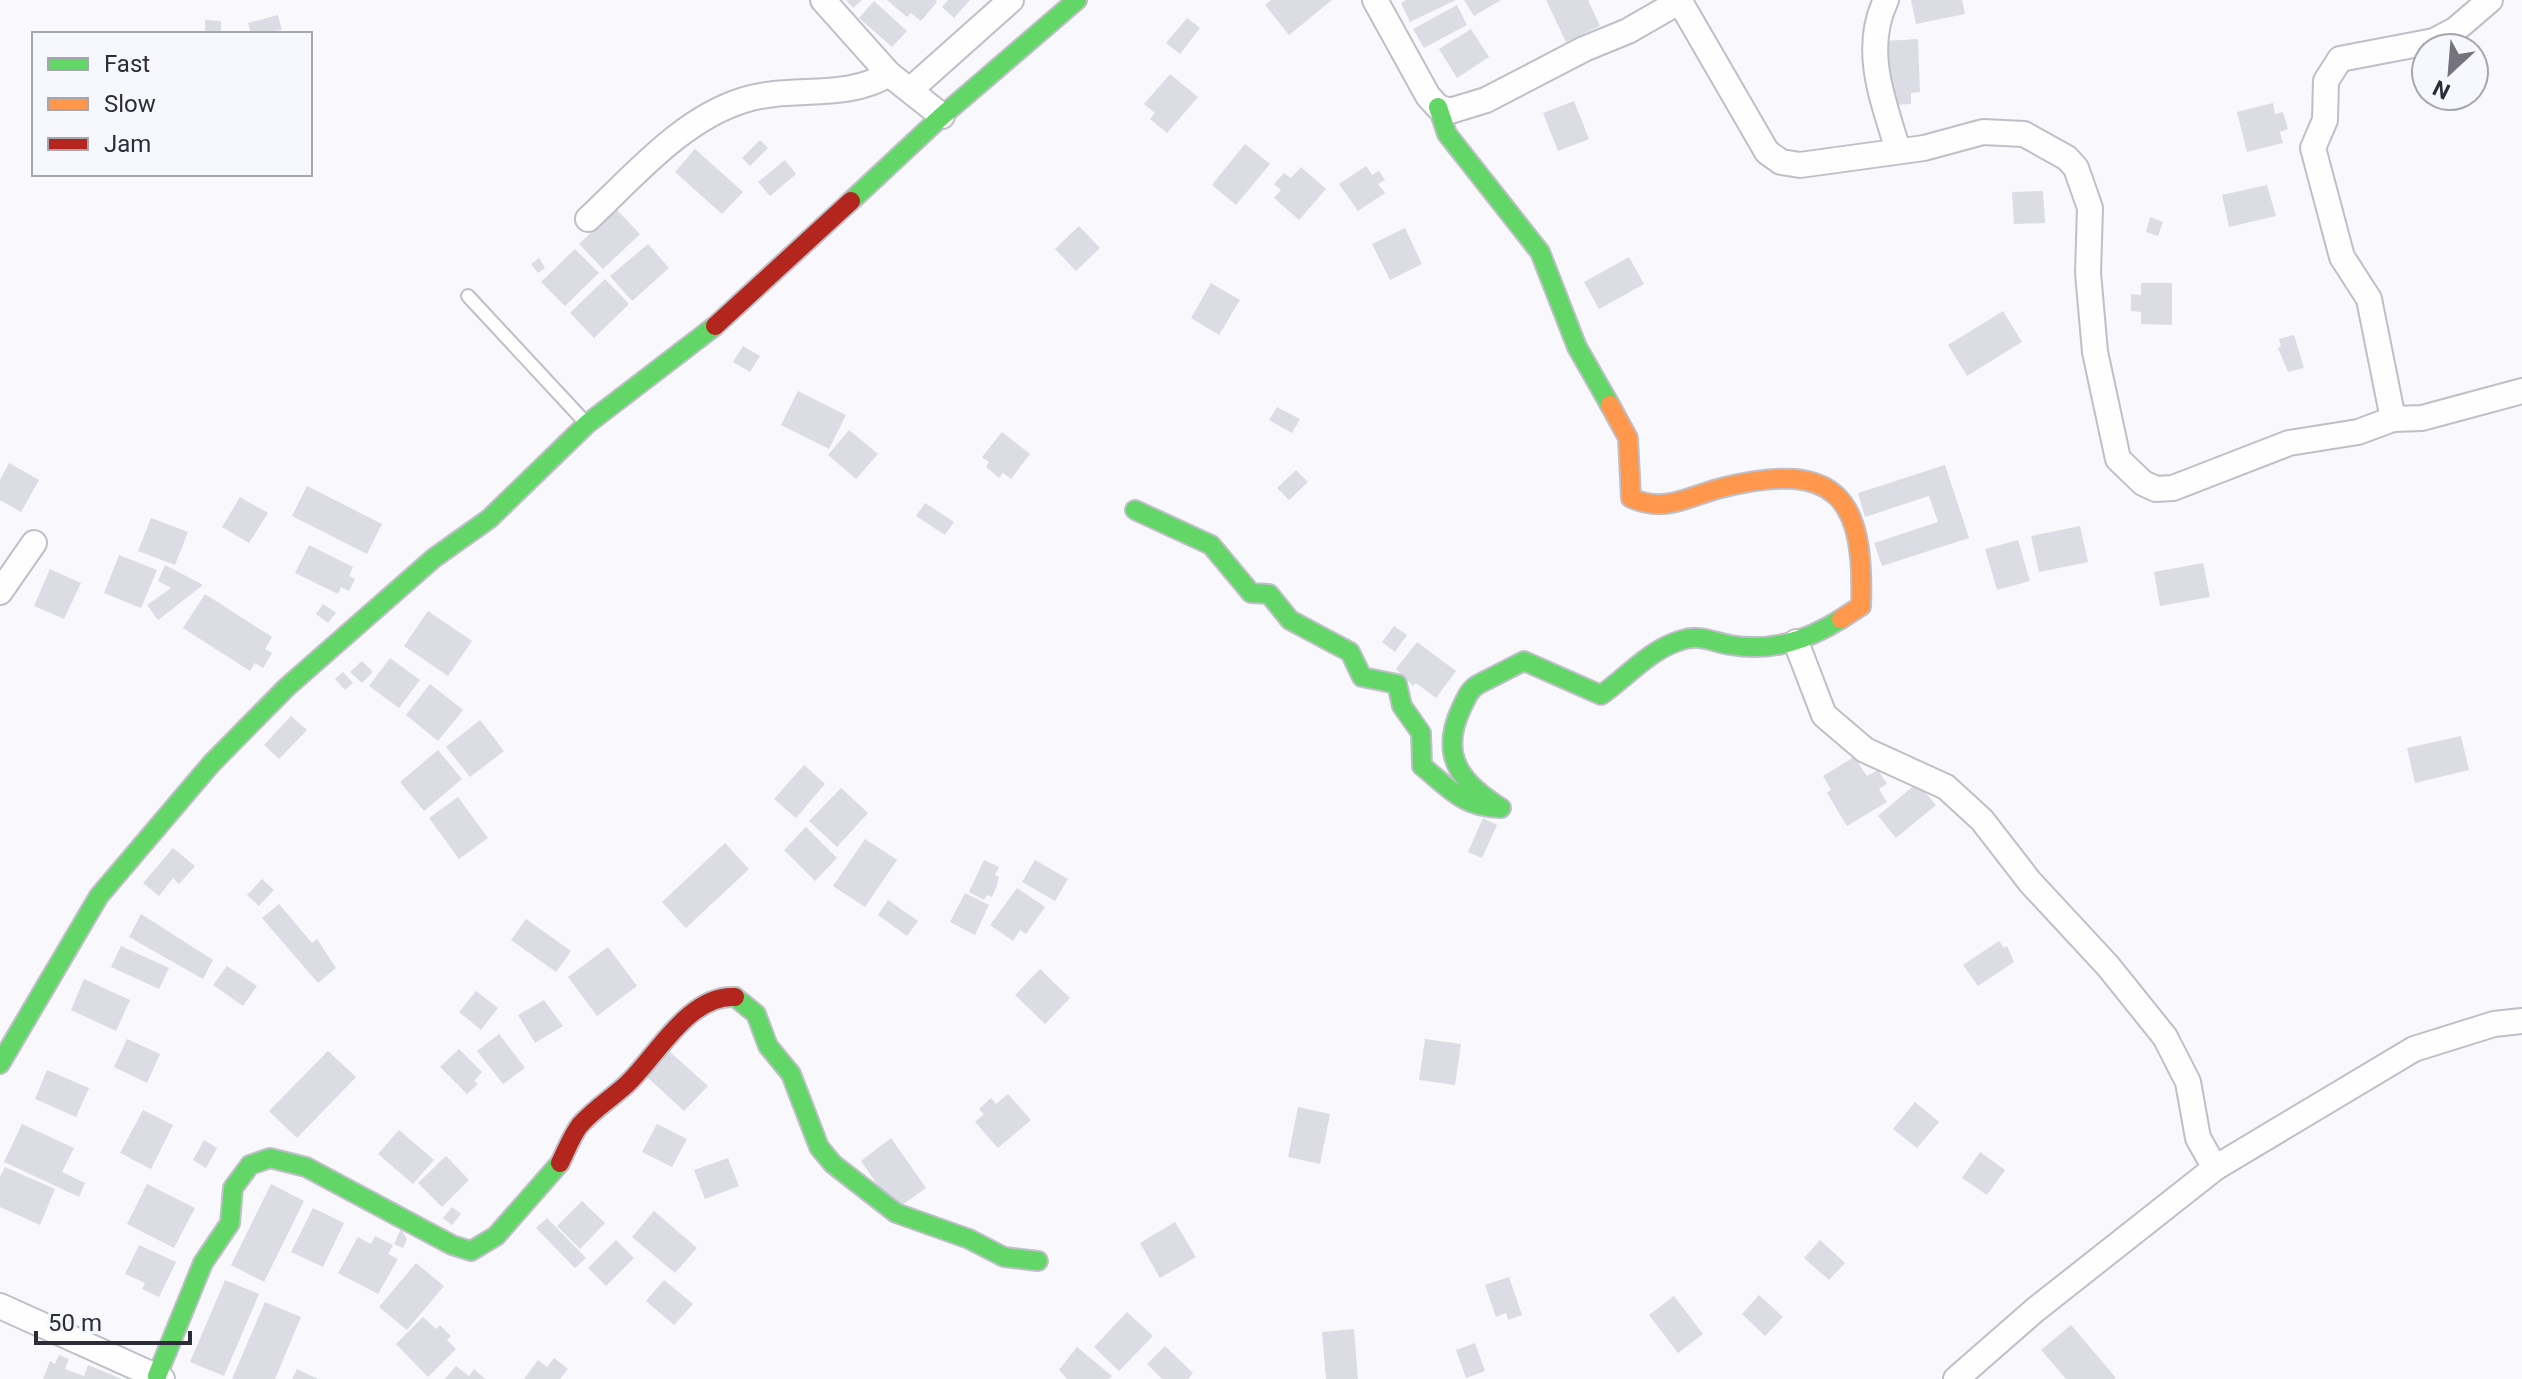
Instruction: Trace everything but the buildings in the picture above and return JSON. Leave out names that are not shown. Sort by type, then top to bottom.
[{"type":"street","points":[[823,0],[889,74],[942,116]]},
{"type":"street","points":[[910,90],[1011,0]]},
{"type":"street","points":[[1135,510],[1211,545],[1251,593],[1269,594],[1290,620],[1350,652],[1362,677],[1397,684],[1402,706],[1421,733],[1422,766],[1439,779],[1452,796],[1476,810],[1501,808],[1488,801],[1459,772],[1450,739],[1472,688],[1479,684],[1524,661],[1545,667],[1570,683],[1601,695],[1658,651],[1682,639],[1710,637],[1727,645],[1779,649],[1825,631],[1861,606],[1865,564],[1861,532],[1848,506],[1827,486],[1792,477],[1724,487],[1667,507],[1648,507],[1631,498],[1628,438],[1577,347],[1540,252],[1447,134],[1438,107],[1375,0]]},
{"type":"street","points":[[1438,107],[1450,111],[1486,100],[1584,49],[1628,31],[1680,0],[1767,152],[1781,162],[1800,165],[1950,142],[1983,132],[2024,134],[2067,158],[2076,168],[2090,208],[2088,273],[2098,367],[2118,459],[2143,483],[2156,489],[2173,488],[2289,443],[2358,432],[2393,419],[2422,418],[2522,391]]},
{"type":"street","points":[[1886,0],[1879,15],[1873,47],[1878,81],[1898,150]]},
{"type":"street","points":[[2393,419],[2369,299],[2342,257],[2313,148],[2325,120],[2326,81],[2340,59],[2434,41],[2455,30],[2490,0]]},
{"type":"street","points":[[0,1064],[99,896],[212,763],[287,687],[424,567],[489,519],[587,424],[746,301],[942,116],[1075,1]]},
{"type":"street","points":[[588,219],[701,117],[747,99],[860,87],[889,74]]},
{"type":"street","points":[[0,592],[34,543]]},
{"type":"street","points":[[1796,642],[1824,715],[1865,750],[1946,787],[1982,820],[2030,882],[2108,966],[2165,1037],[2188,1082],[2198,1138],[2215,1168]]},
{"type":"street","points":[[0,1306],[160,1378],[203,1263],[230,1223],[233,1188],[250,1165],[270,1158],[306,1167],[452,1245],[471,1251],[496,1236],[556,1172],[579,1126],[629,1082],[696,1011],[724,996],[739,997],[756,1014],[768,1046],[791,1074],[819,1147],[833,1164],[896,1213],[969,1239],[1004,1257],[1038,1261]]},
{"type":"street","points":[[1956,1379],[2035,1310],[2215,1168],[2414,1049],[2494,1024],[2522,1021]]},
{"type":"lane","points":[[468,296],[587,424]]},
{"type":"traffic: fast","points":[[851,201],[942,116],[1077,0]]},
{"type":"traffic: fast","points":[[1438,107],[1447,134],[1540,252],[1577,347],[1610,405]]},
{"type":"traffic: fast","points":[[0,1064],[99,896],[212,763],[287,687],[434,558],[489,519],[587,424],[715,326]]},
{"type":"traffic: fast","points":[[1135,510],[1211,545],[1251,593],[1269,594],[1290,620],[1350,652],[1362,677],[1397,684],[1402,706],[1421,733],[1422,766],[1467,801],[1488,807],[1501,808],[1465,778],[1453,754],[1452,741],[1461,709],[1470,691],[1479,684],[1524,661],[1601,695],[1649,657],[1670,644],[1688,638],[1745,647],[1774,646],[1801,639],[1841,619]]},
{"type":"traffic: fast","points":[[735,997],[756,1014],[768,1046],[791,1074],[819,1147],[833,1164],[896,1213],[969,1239],[1004,1257],[1038,1261]]},
{"type":"traffic: fast","points":[[157,1376],[203,1263],[230,1223],[233,1188],[250,1165],[270,1158],[306,1167],[452,1245],[471,1251],[496,1236],[560,1163]]},
{"type":"traffic: slow","points":[[1610,405],[1628,438],[1631,498],[1667,504],[1725,487],[1763,480],[1794,479],[1818,484],[1836,496],[1849,514],[1857,538],[1861,569],[1861,606],[1841,619]]},
{"type":"traffic: jam","points":[[715,326],[851,201]]},
{"type":"traffic: jam","points":[[560,1163],[580,1125],[627,1084],[688,1016],[718,999],[735,997]]}]
